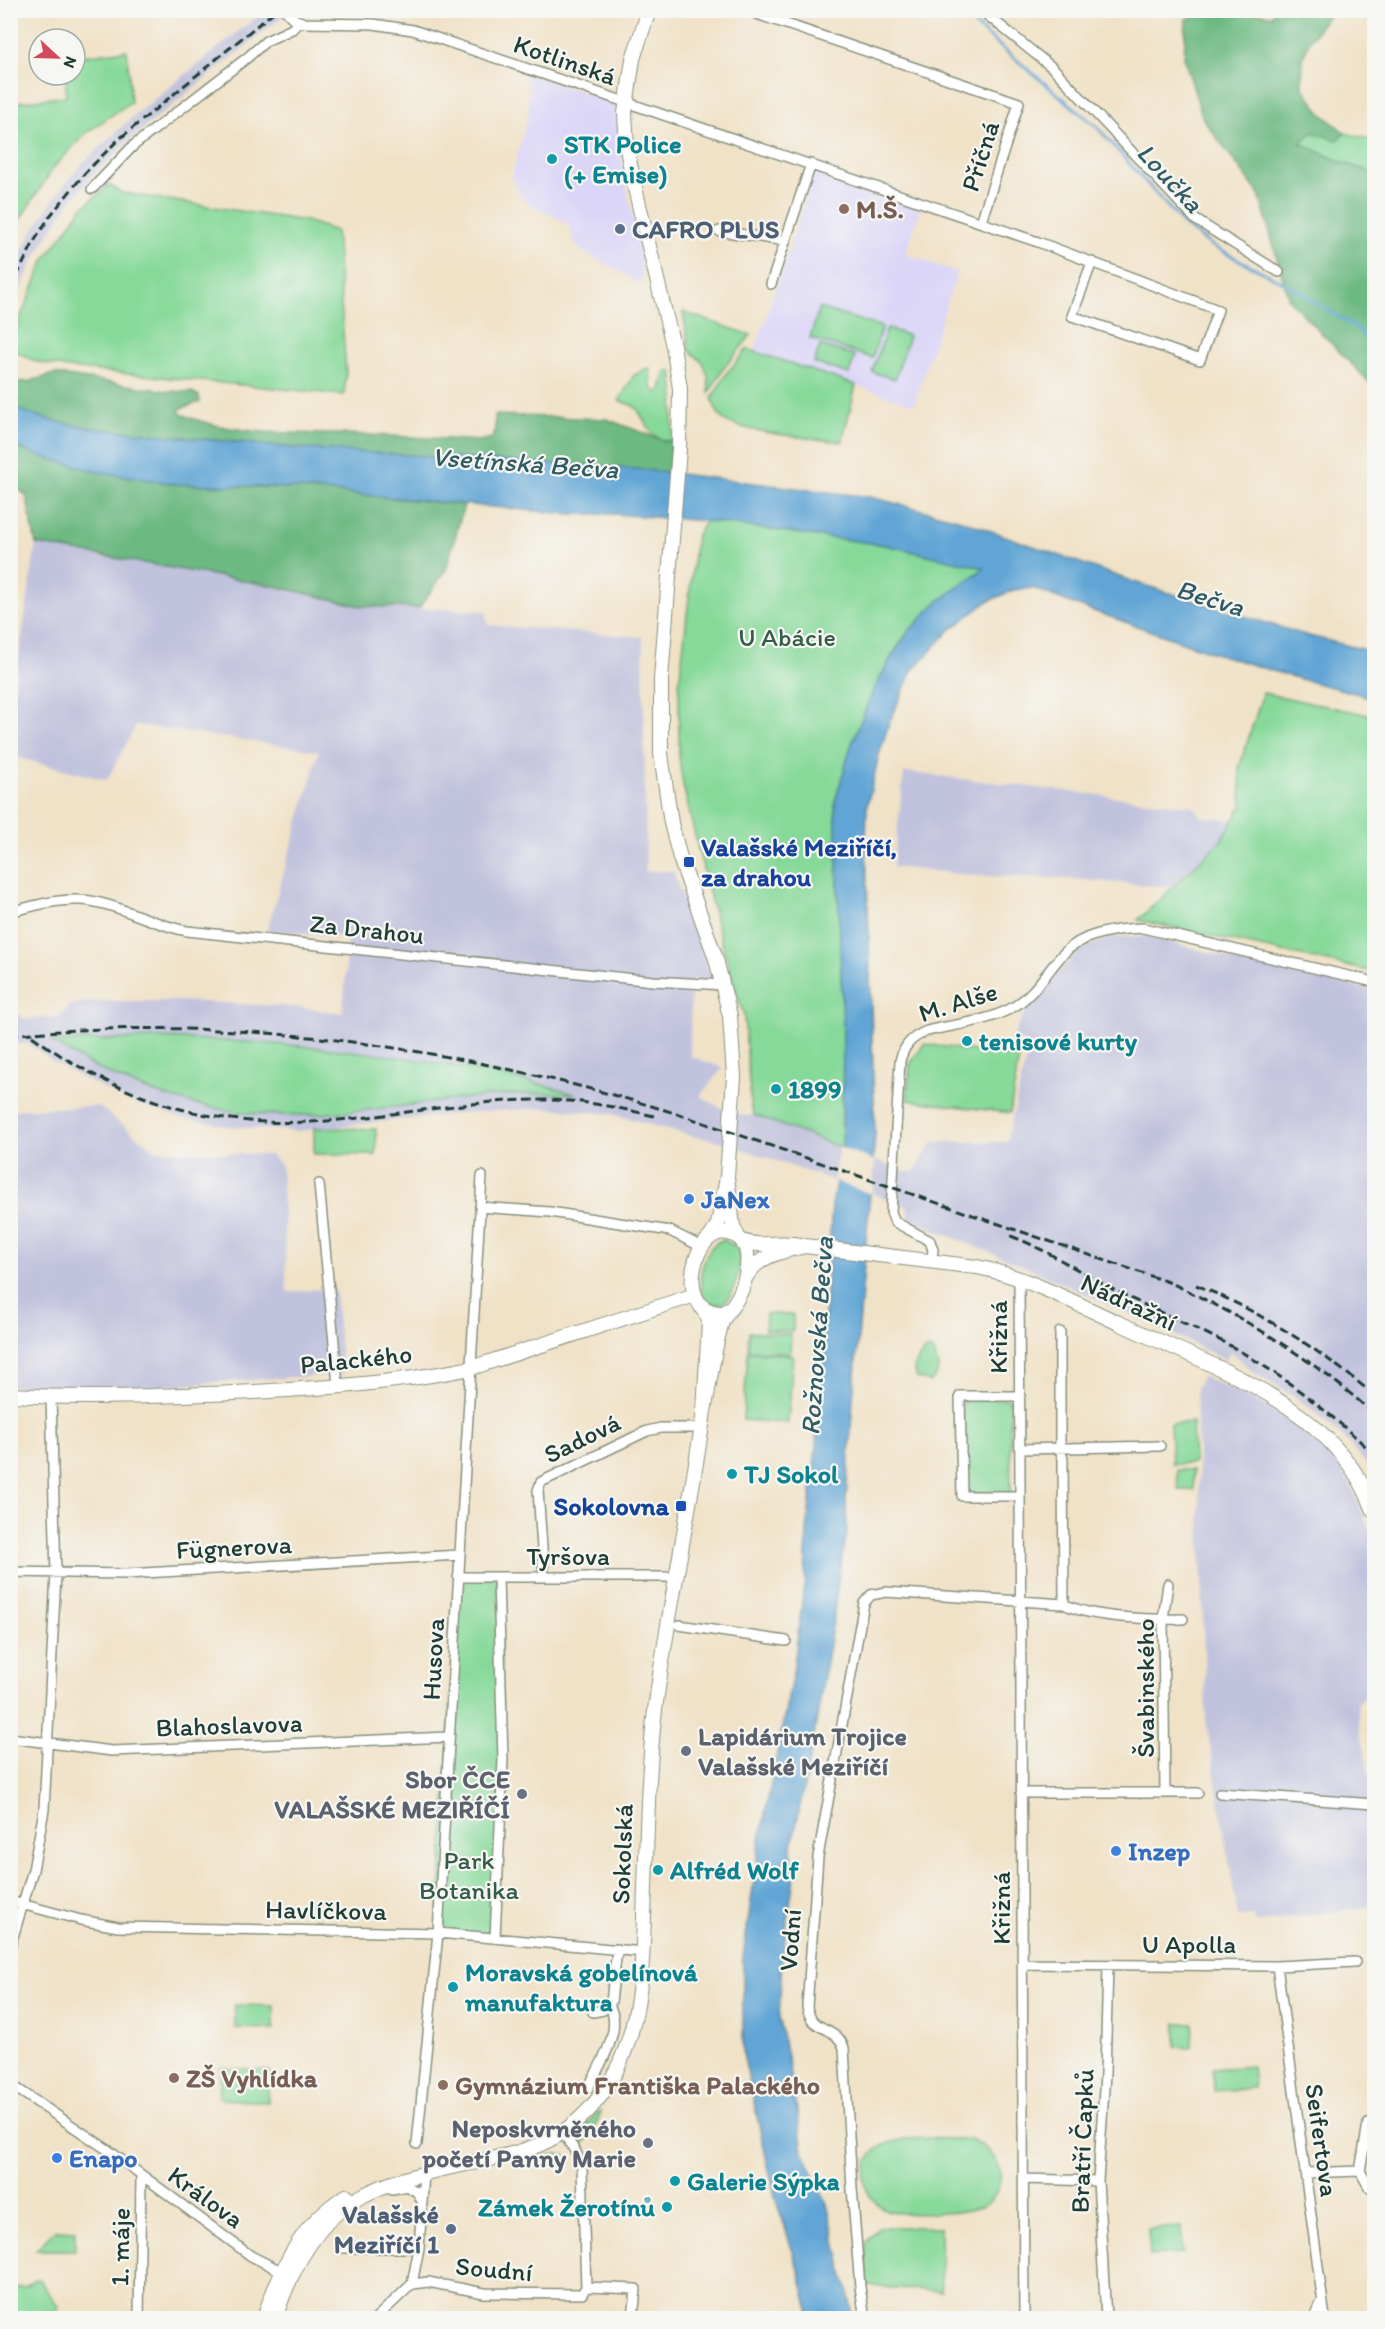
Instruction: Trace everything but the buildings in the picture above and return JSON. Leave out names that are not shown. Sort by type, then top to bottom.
[{"type":"main road","points":[[649,10],[633,59],[625,103],[625,129],[634,184],[679,375],[681,404],[661,679],[659,718],[662,765],[671,823],[680,858],[724,985]]},
{"type":"main road","name":"Sokolská","points":[[275,2319],[286,2273],[341,2210],[359,2197],[424,2174],[518,2154],[542,2145],[563,2133],[597,2101],[619,2067],[633,2024],[643,1952],[652,1736],[704,1411],[709,1322],[698,1301],[694,1268],[702,1247],[718,1224],[727,1177],[733,1092],[733,1040],[724,985]]},
{"type":"main road","name":"Sokolská","points":[[704,1411],[724,1317],[739,1295],[745,1279],[747,1254],[733,1226],[727,1177]]},
{"type":"main road","points":[[711,1236],[727,1232],[740,1239]]},
{"type":"main road","name":"Nádražní","points":[[740,1239],[753,1245],[781,1242],[977,1267],[1019,1278],[1234,1376],[1280,1401],[1322,1434],[1353,1467],[1368,1493],[1374,1511]]},
{"type":"main road","name":"Nádražní","points":[[745,1279],[751,1269],[765,1258],[810,1246]]},
{"type":"main road","points":[[698,1301],[717,1313],[731,1308]]},
{"type":"main road","name":"Palackého","points":[[10,1395],[51,1397],[177,1395],[338,1385],[434,1375],[471,1368],[698,1301]]},
{"type":"main road","name":"Sokolská","points":[[264,2319],[307,2230],[336,2202],[373,2181],[393,2174],[407,2170],[424,2174]]},
{"type":"street","points":[[92,189],[133,146],[266,41],[292,29],[299,22],[285,10]]},
{"type":"street","name":"Příčná","points":[[745,10],[1019,103],[981,222]]},
{"type":"street","points":[[981,10],[1054,69],[1196,220],[1279,272]]},
{"type":"street","name":"Kotlinská","points":[[299,22],[402,27],[811,164],[1092,262],[1218,310],[1200,360],[1072,316],[1092,262]]},
{"type":"street","points":[[771,284],[811,164]]},
{"type":"street","points":[[719,231],[786,241]]},
{"type":"street","name":"Za Drahou","points":[[10,912],[55,901],[82,900],[105,905],[165,927],[187,931],[653,981],[724,985]]},
{"type":"street","name":"M. Alše","points":[[931,1262],[933,1250],[930,1241],[895,1222],[891,1212],[900,1061],[908,1043],[919,1034],[927,1030],[988,1018],[1013,1007],[1033,991],[1072,946],[1097,934],[1117,929],[1143,928],[1374,982]]},
{"type":"street","name":"Husova","points":[[417,2144],[438,1933],[482,1176]]},
{"type":"street","points":[[319,1184],[338,1385]]},
{"type":"street","points":[[480,1207],[550,1212],[670,1231],[702,1247]]},
{"type":"street","name":"Křižná","points":[[1019,1278],[1024,2319]]},
{"type":"street","points":[[1060,1332],[1064,1604]]},
{"type":"street","name":"Křižná","points":[[1020,1396],[960,1396],[962,1496],[1020,1497]]},
{"type":"street","points":[[10,1947],[24,1904],[40,1836],[48,1744],[56,1574],[51,1397]]},
{"type":"street","name":"Sadová","points":[[544,1577],[538,1490],[541,1482],[647,1431],[661,1428],[702,1428]]},
{"type":"street","points":[[1020,1449],[1160,1446]]},
{"type":"street","name":"Fügnerova","points":[[10,1572],[126,1574],[460,1555]]},
{"type":"street","name":"Tyršova","points":[[458,1577],[678,1577]]},
{"type":"street","points":[[495,1938],[503,1760],[498,1577]]},
{"type":"street","name":"Švabinského","points":[[1166,1793],[1163,1619],[1168,1584]]},
{"type":"street","name":"Vodní","points":[[865,2319],[860,2287],[852,2188],[844,2048],[836,2034],[815,2024],[810,2019],[807,2007],[818,1857],[862,1608],[867,1598],[879,1592],[1020,1603],[1064,1604],[1080,1612],[1183,1619]]},
{"type":"street","points":[[679,1625],[786,1641]]},
{"type":"street","name":"Blahoslavova","points":[[10,1738],[112,1750],[449,1737]]},
{"type":"street","name":"Švabinského","points":[[1022,1793],[1198,1793]]},
{"type":"street","points":[[1046,1793],[1046,1804]]},
{"type":"street","points":[[1220,1793],[1374,1804]]},
{"type":"street","name":"Havlíčkova","points":[[10,1901],[81,1920],[118,1927],[438,1933],[643,1952]]},
{"type":"street","points":[[588,2088],[602,2062],[612,2031],[614,2017],[609,2006],[617,1949]]},
{"type":"street","name":"U Apolla","points":[[1022,1964],[1277,1966],[1355,1962]]},
{"type":"street","name":"Bratří Čapků","points":[[1106,2319],[1098,2181],[1105,2074],[1108,1965]]},
{"type":"street","name":"Seifertova","points":[[1277,1966],[1323,2298],[1315,2319]]},
{"type":"street","points":[[593,2012],[609,2006]]},
{"type":"street","name":"Králova","points":[[10,2084],[108,2150],[251,2256],[286,2273]]},
{"type":"street","points":[[1368,2124],[1360,2171],[1369,2187]]},
{"type":"street","points":[[563,2133],[576,2152],[582,2168],[586,2288],[636,2289],[633,2319]]},
{"type":"street","points":[[1305,2173],[1360,2171]]},
{"type":"street","points":[[376,2319],[412,2284],[419,2247],[424,2174]]},
{"type":"street","name":"1. máje","points":[[139,2319],[141,2176]]},
{"type":"street","points":[[1023,2179],[1098,2181]]},
{"type":"street","points":[[326,2225],[361,2202],[402,2186],[407,2186],[417,2192],[423,2203]]},
{"type":"street","points":[[342,2248],[419,2247]]},
{"type":"street","name":"Soudní","points":[[412,2284],[428,2282],[483,2293],[582,2294],[586,2288]]},
{"type":"street","points":[[1323,2298],[1325,2319]]},
{"type":"shaded area","points":[[264,11],[289,11],[139,132],[90,178],[69,203],[48,235],[32,263],[11,310],[11,271],[35,227],[79,167],[129,120]]},
{"type":"shaded area","points":[[527,74],[613,102],[618,111],[618,131],[641,255],[642,281],[637,283],[582,251],[576,245],[568,225],[527,203],[520,196],[512,176],[529,110],[529,88],[525,79]]},
{"type":"shaded area","points":[[814,173],[921,209],[905,254],[957,272],[914,405],[755,351]]},
{"type":"shaded area","points":[[36,544],[274,586],[361,606],[486,611],[488,625],[643,637],[646,871],[673,871],[711,977],[708,980],[691,979],[690,1056],[723,1068],[700,1096],[721,1108],[745,1116],[754,1115],[906,1172],[914,1172],[933,1142],[1007,1142],[1029,1045],[1014,1036],[1027,1006],[1080,949],[1112,937],[1147,936],[1282,972],[1374,990],[1374,1479],[1369,1467],[1348,1442],[1320,1417],[1295,1397],[1254,1373],[1231,1352],[1225,1360],[1033,1270],[910,1220],[907,1206],[719,1141],[691,1136],[613,1114],[546,1108],[472,1112],[297,1131],[235,1127],[181,1118],[129,1101],[54,1062],[28,1043],[11,1045],[10,1006],[24,1019],[59,1017],[71,1004],[100,1001],[183,1001],[296,1007],[343,1013],[348,937],[267,930],[319,751],[136,725],[107,780],[11,756],[11,709]],"holes":[[[155,1038],[285,1044],[373,1053],[466,1068],[572,1094],[519,1093],[332,1112],[266,1115],[203,1107],[160,1095],[104,1072],[53,1042]]]},
{"type":"shaded area","points":[[904,772],[1192,806],[1202,817],[1234,820],[1221,841],[1170,887],[1058,878],[979,876],[893,867]]},
{"type":"shaded area","points":[[98,1106],[155,1150],[271,1155],[281,1165],[287,1292],[335,1288],[342,1374],[158,1386],[11,1386],[11,1110]]},
{"type":"shaded area","points":[[1203,1376],[1272,1409],[1290,1421],[1333,1460],[1350,1483],[1374,1541],[1374,1685],[1357,1703],[1360,1731],[1374,1792],[1374,1906],[1255,1923],[1254,1916],[1238,1917],[1206,1720],[1196,1388]]},
{"type":"shaded area","points":[[1374,1695],[1374,1745],[1367,1704]]},
{"type":"green space","points":[[1213,11],[1248,11],[1272,16],[1274,11],[1331,11],[1309,42],[1303,58],[1302,86],[1320,112],[1345,133],[1337,140],[1313,132],[1300,143],[1339,161],[1374,173],[1374,387],[1289,300],[1259,194],[1203,119],[1184,58],[1186,19]]},
{"type":"green space","points":[[127,50],[131,102],[86,133],[54,167],[11,233],[11,103],[66,96],[66,87],[87,87],[87,55]]},
{"type":"green space","points":[[1313,132],[1337,140],[1345,133],[1374,140],[1374,173],[1339,161],[1299,143]]},
{"type":"green space","points":[[109,185],[122,193],[306,221],[336,232],[346,373],[344,395],[69,368],[37,362],[17,352],[14,341],[19,321],[45,259],[82,208]]},
{"type":"green space","points":[[819,308],[882,327],[872,358],[810,338]]},
{"type":"green space","points":[[683,312],[751,335],[723,369],[709,393],[708,376],[703,363],[689,350]]},
{"type":"green space","points":[[887,328],[909,336],[895,379],[872,372]]},
{"type":"green space","points":[[820,345],[855,356],[849,374],[814,363]]},
{"type":"green space","points":[[747,349],[856,385],[842,442],[762,432],[723,419],[716,410],[712,398],[726,374]]},
{"type":"green space","points":[[647,368],[650,369],[651,387],[657,393],[661,389],[666,371],[672,371],[674,389],[672,441],[659,439],[650,431],[635,407],[619,401],[634,375]]},
{"type":"green space","points":[[54,374],[167,391],[192,392],[199,396],[200,402],[179,409],[181,414],[219,426],[257,432],[479,441],[492,438],[495,432],[495,415],[606,419],[665,441],[672,441],[669,472],[293,448],[91,428],[53,421],[11,407],[10,381],[27,382]]},
{"type":"green space","points":[[10,445],[36,455],[98,472],[177,484],[291,488],[464,505],[446,570],[419,608],[361,606],[274,586],[36,544],[26,495],[11,484]]},
{"type":"green space","name":"U Abácie","points":[[706,521],[885,545],[985,568],[936,603],[909,631],[892,656],[872,693],[851,746],[835,802],[843,1026],[842,1148],[754,1115],[751,1107],[744,1016],[719,933],[683,785],[679,758],[679,685],[696,536]]},
{"type":"green space","points":[[1263,693],[1374,716],[1374,972],[1138,920],[1221,841],[1242,806],[1239,768]]},
{"type":"green space","points":[[155,1038],[314,1047],[420,1060],[472,1069],[576,1094],[505,1095],[296,1115],[231,1111],[168,1097],[138,1086],[108,1074],[52,1042]]},
{"type":"green space","points":[[924,1044],[1019,1057],[1010,1113],[907,1100],[910,1064]]},
{"type":"green space","points":[[314,1128],[376,1129],[376,1155],[314,1154]]},
{"type":"green space","points":[[724,1240],[736,1247],[740,1260],[739,1269],[730,1296],[723,1303],[716,1304],[709,1301],[702,1291],[702,1269],[712,1247]]},
{"type":"green space","points":[[766,1314],[793,1315],[793,1331],[765,1330]]},
{"type":"green space","points":[[749,1332],[791,1334],[790,1353],[748,1350]]},
{"type":"green space","points":[[928,1349],[934,1352],[938,1369],[936,1376],[929,1382],[917,1378],[914,1367],[922,1353]]},
{"type":"green space","points":[[748,1352],[793,1355],[788,1423],[743,1420]]},
{"type":"green space","points":[[963,1399],[1010,1399],[1011,1494],[964,1494]]},
{"type":"green space","points":[[1192,1422],[1194,1463],[1172,1464],[1170,1424]]},
{"type":"green space","points":[[1177,1470],[1193,1470],[1194,1490],[1178,1490]]},
{"type":"green space","name":"Park Botanika","points":[[458,1577],[498,1577],[503,1760],[493,1938],[438,1933]]},
{"type":"green space","points":[[235,2005],[274,2006],[274,2029],[235,2028]]},
{"type":"green space","points":[[1176,2023],[1193,2023],[1192,2048],[1176,2047]]},
{"type":"green space","points":[[1252,2066],[1254,2088],[1214,2091],[1212,2069]]},
{"type":"green space","points":[[221,2068],[270,2071],[268,2102],[219,2099]]},
{"type":"green space","points":[[601,2111],[590,2136],[579,2146],[575,2144],[577,2134]]},
{"type":"green space","points":[[908,2139],[964,2139],[984,2147],[992,2155],[1000,2174],[1000,2184],[996,2194],[981,2207],[957,2212],[927,2214],[893,2212],[875,2202],[867,2190],[866,2166],[872,2154],[882,2146]]},
{"type":"green space","points":[[544,2155],[566,2156],[571,2162],[531,2160]]},
{"type":"green space","points":[[879,2227],[940,2227],[941,2291],[867,2286],[865,2244]]},
{"type":"green space","points":[[1181,2227],[1183,2253],[1150,2256],[1148,2229]]},
{"type":"green space","points":[[55,2230],[75,2231],[75,2250],[36,2250]]},
{"type":"green space","points":[[35,2279],[41,2280],[59,2309],[53,2318],[34,2318],[11,2313],[11,2293],[14,2288],[25,2287]]},
{"type":"water","name":"Vsetínská Bečva","points":[[10,407],[53,421],[91,428],[293,448],[638,469],[870,497],[958,519],[1131,581],[1305,635],[1374,652],[1374,698],[1289,676],[1211,652],[1033,588],[1013,590],[987,602],[950,630],[912,671],[889,723],[879,755],[867,806],[866,842],[875,1134],[853,1399],[846,1501],[847,1533],[814,1736],[791,1851],[795,1871],[782,1958],[779,2020],[793,2084],[803,2151],[827,2204],[854,2318],[811,2318],[799,2270],[776,2201],[743,2054],[743,1957],[759,1845],[793,1672],[805,1580],[832,1205],[842,1148],[843,1026],[835,802],[851,746],[872,693],[892,656],[909,631],[936,603],[984,568],[885,545],[706,521],[614,514],[567,514],[291,488],[177,484],[98,472],[36,455],[11,445]]},
{"type":"pier","points":[[839,1147],[875,1161],[872,1194],[833,1181]]},
{"type":"waterway","name":"Loučka","points":[[957,10],[1097,127],[1185,226],[1214,247],[1290,286],[1356,328],[1374,345]]},
{"type":"railway","points":[[10,289],[50,216],[85,173],[118,140],[276,10]]},
{"type":"railway","points":[[10,1016],[19,1025]]},
{"type":"railway","points":[[10,1035],[95,1029],[180,1029],[265,1033],[434,1054],[600,1091],[681,1115],[1171,1283],[1226,1310],[1278,1341],[1327,1375],[1374,1414]]},
{"type":"railway","points":[[32,1036],[63,1057],[128,1091],[197,1113],[232,1119],[307,1122],[486,1103],[546,1100],[602,1105],[658,1117]]},
{"type":"railway","points":[[1011,1236],[1120,1293],[1222,1341],[1255,1360],[1308,1397],[1374,1454]]},
{"type":"railway","points":[[1196,1285],[1244,1307],[1290,1333],[1374,1395]]},
{"type":"place","name":"STK Police (+ Emise)","points":[[552,159]]},
{"type":"place","name":"M.Š.","points":[[844,209]]},
{"type":"place","name":"CAFRO PLUS","points":[[620,229]]},
{"type":"place","name":"Valašské Meziříčí, za drahou","points":[[689,862]]},
{"type":"place","name":"tenisové kurty","points":[[967,1041]]},
{"type":"place","name":"1899","points":[[776,1089]]},
{"type":"place","name":"JaNex","points":[[689,1199]]},
{"type":"place","name":"TJ Sokol","points":[[732,1474]]},
{"type":"place","name":"Sokolovna","points":[[681,1506]]},
{"type":"place","name":"Lapidárium Trojice Valašské Meziříčí","points":[[686,1751]]},
{"type":"place","name":"Sbor ČCE VALAŠSKÉ MEZIŘÍČÍ","points":[[522,1794]]},
{"type":"place","name":"Inzep","points":[[1116,1851]]},
{"type":"place","name":"Alfréd Wolf","points":[[658,1870]]},
{"type":"place","name":"Moravská gobelínová manufaktura","points":[[453,1987]]},
{"type":"place","name":"ZŠ Vyhlídka","points":[[174,2078]]},
{"type":"place","name":"Gymnázium Františka Palackého","points":[[443,2085]]},
{"type":"place","name":"Neposkvrněného početí Panny Marie","points":[[648,2143]]},
{"type":"place","name":"Enapo","points":[[57,2158]]},
{"type":"place","name":"Galerie Sýpka","points":[[675,2181]]},
{"type":"place","name":"Zámek Žerotínů","points":[[667,2207]]},
{"type":"place","name":"Valašské Meziříčí 1","points":[[451,2229]]},
{"type":"water label","name":"Bečva","points":[[1210,598]]},
{"type":"water label","name":"Rožnovská Bečva","points":[[817,1336]]}]
